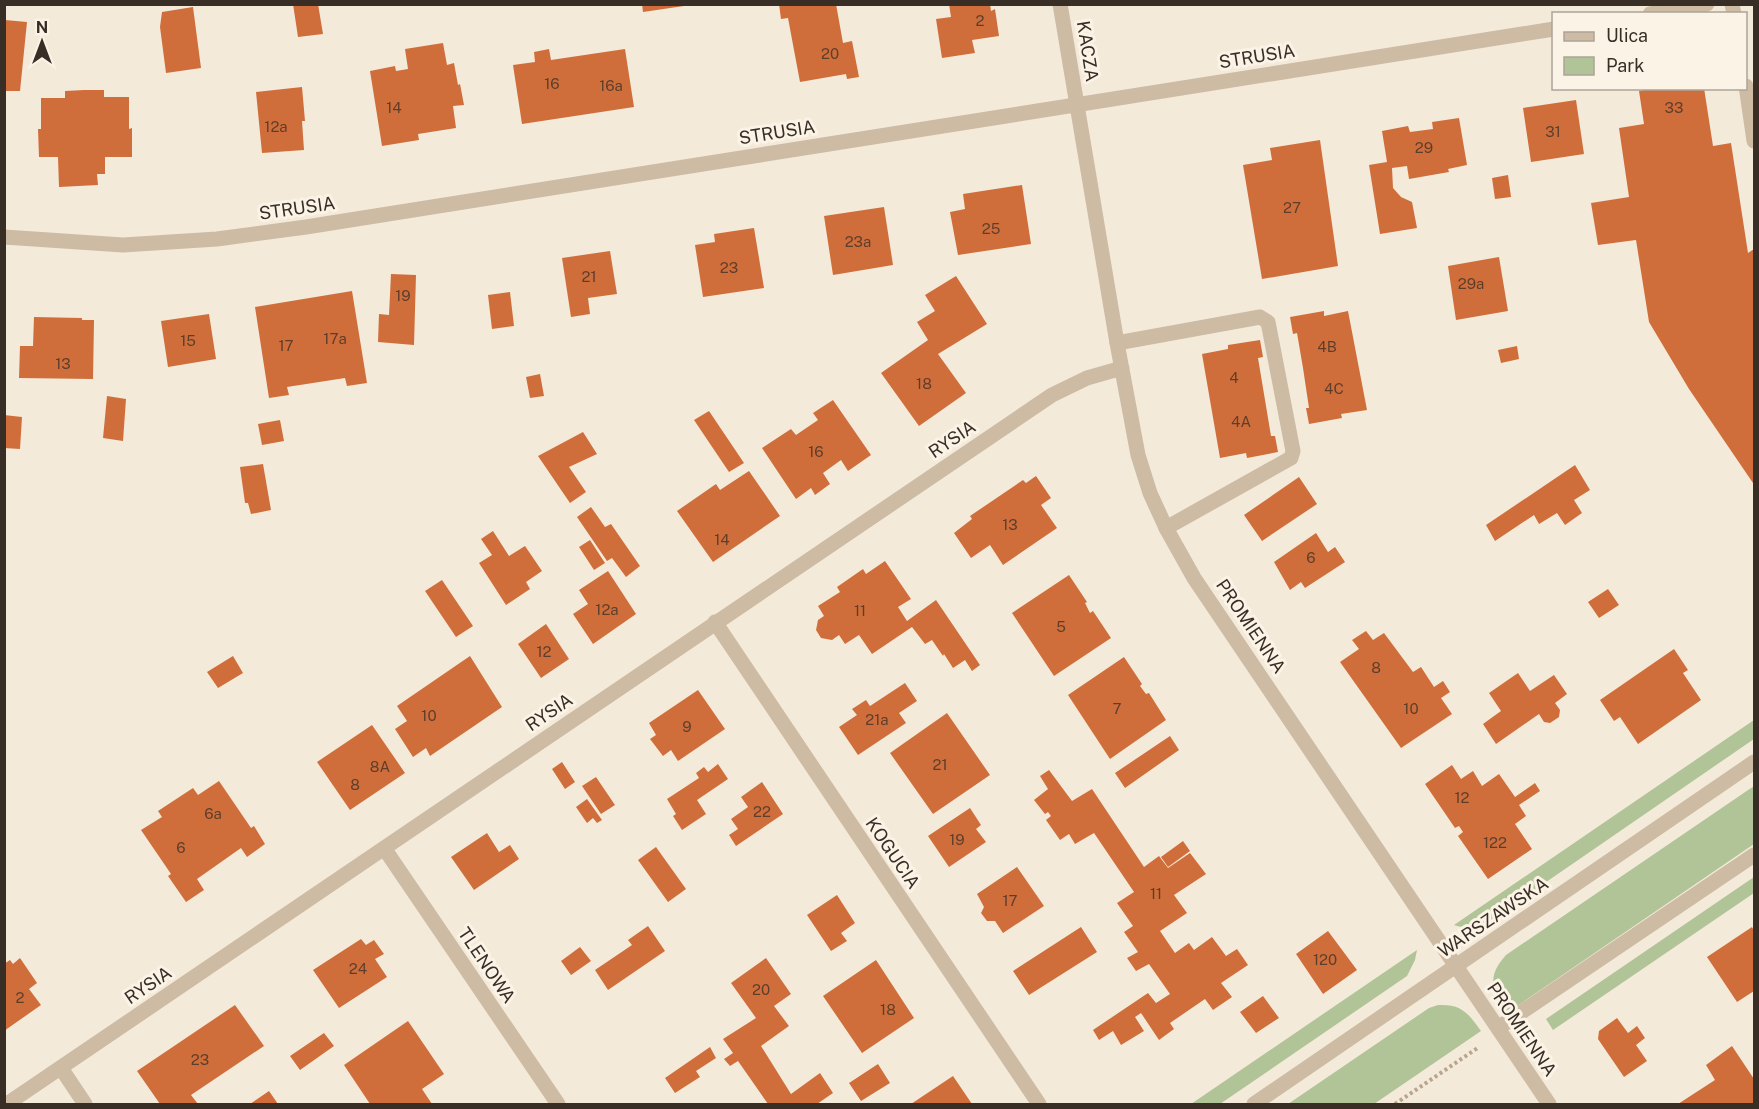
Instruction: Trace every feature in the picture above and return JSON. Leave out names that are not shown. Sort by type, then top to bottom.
[{"type":"street","name":"KACZA","points":[[1060,4],[1076,105]]},
{"type":"street","points":[[1660,12],[1707,4]]},
{"type":"street","name":"STRUSIA","points":[[4,237],[123,245],[228,237],[318,225],[1552,29]]},
{"type":"street","points":[[1747,90],[1755,141]]},
{"type":"street","name":"PROMIENNA","points":[[1076,105],[1138,455],[1150,493],[1166,528],[1194,578],[1549,1104]]},
{"type":"street","points":[[1117,343],[1260,317],[1268,321],[1293,451],[1291,458],[1166,528]]},
{"type":"street","name":"RYSIA","points":[[7,1104],[1052,395],[1088,378],[1122,368]]},
{"type":"street","name":"KOGUCIA","points":[[715,622],[1039,1104]]},
{"type":"street","name":"WARSZAWSKA","points":[[1254,1104],[1755,762]]},
{"type":"street","name":"TLENOWA","points":[[384,848],[558,1104]]},
{"type":"street","points":[[1498,1028],[1755,855]]},
{"type":"street","points":[[61,1068],[85,1104]]},
{"type":"path","points":[[1395,1104],[1488,1041],[1498,1028]]},
{"type":"green space","points":[[1754,720],[1754,739],[1485,924],[1470,927],[1454,925]]},
{"type":"green space","points":[[1754,786],[1754,844],[1507,1013],[1493,984],[1496,970],[1506,955]]},
{"type":"green space","points":[[1754,877],[1754,893],[1553,1030],[1546,1019]]},
{"type":"green space","points":[[1417,950],[1407,976],[1220,1104],[1191,1104]]},
{"type":"green space","points":[[1438,1005],[1453,1006],[1464,1011],[1481,1031],[1374,1104],[1288,1104],[1429,1008]]},
{"type":"building","points":[[293,4],[318,4],[323,34],[298,37]]},
{"type":"building","points":[[642,4],[684,4],[684,6],[643,12]]},
{"type":"building","points":[[779,4],[836,4],[843,43],[852,41],[859,77],[847,79],[846,74],[800,82],[788,18],[781,19]]},
{"type":"building","points":[[949,4],[990,4],[991,11],[995,9],[999,36],[972,40],[975,53],[942,58],[936,19],[951,17]]},
{"type":"building","points":[[193,7],[201,68],[166,73],[160,27],[162,12]]},
{"type":"building","points":[[5,20],[27,22],[20,91],[4,91]]},
{"type":"building","points":[[443,43],[447,65],[454,63],[464,105],[453,106],[456,128],[418,134],[419,140],[382,146],[370,71],[395,66],[396,71],[408,69],[405,49]]},
{"type":"building","points":[[549,49],[551,60],[625,49],[634,107],[522,124],[513,65],[535,62],[534,52]]},
{"type":"building","points":[[302,87],[305,121],[302,121],[304,150],[262,153],[256,92]]},
{"type":"building","points":[[104,90],[104,97],[129,97],[132,157],[105,157],[105,174],[97,174],[98,185],[59,187],[58,157],[39,157],[38,129],[41,129],[41,98],[65,98],[65,91]]},
{"type":"building","points":[[1704,90],[1713,146],[1731,143],[1748,253],[1754,249],[1753,483],[1689,389],[1649,322],[1636,240],[1598,245],[1591,203],[1629,197],[1619,128],[1644,124],[1639,91]]},
{"type":"building","points":[[1576,100],[1584,154],[1531,162],[1523,108]]},
{"type":"building","points":[[1459,118],[1467,165],[1448,169],[1449,172],[1409,179],[1407,166],[1392,168],[1393,188],[1401,197],[1412,202],[1417,228],[1380,234],[1369,165],[1387,162],[1382,131],[1408,126],[1410,132],[1433,129],[1432,122]]},
{"type":"building","points":[[1320,140],[1338,266],[1262,279],[1243,165],[1272,160],[1270,148]]},
{"type":"building","points":[[1508,175],[1511,197],[1495,199],[1492,178]]},
{"type":"building","points":[[1022,185],[1031,244],[958,255],[950,212],[965,209],[963,194]]},
{"type":"building","points":[[884,207],[893,265],[833,275],[824,216]]},
{"type":"building","points":[[754,228],[764,288],[703,297],[695,245],[715,242],[714,234]]},
{"type":"building","points":[[610,251],[617,294],[588,298],[590,314],[571,317],[562,258]]},
{"type":"building","points":[[1499,257],[1508,311],[1456,320],[1448,266]]},
{"type":"building","points":[[391,274],[416,275],[414,345],[378,342],[379,314],[389,315]]},
{"type":"building","points":[[956,276],[987,324],[938,354],[966,393],[919,426],[881,373],[928,340],[917,322],[935,311],[925,295]]},
{"type":"building","points":[[352,291],[367,383],[347,386],[345,378],[287,387],[289,395],[269,398],[255,307]]},
{"type":"building","points":[[510,292],[514,326],[492,329],[488,295]]},
{"type":"building","points":[[1324,311],[1324,316],[1348,311],[1367,410],[1341,414],[1342,418],[1309,424],[1306,408],[1309,408],[1297,333],[1293,334],[1290,317]]},
{"type":"building","points":[[209,314],[216,359],[168,367],[161,321]]},
{"type":"building","points":[[34,317],[94,320],[93,379],[19,378],[20,346],[33,346]]},
{"type":"building","points":[[1260,340],[1263,357],[1258,358],[1271,436],[1275,436],[1278,452],[1247,458],[1246,453],[1220,458],[1202,354],[1228,349],[1228,345]]},
{"type":"building","points":[[1517,346],[1519,359],[1501,363],[1498,350]]},
{"type":"building","points":[[540,374],[544,396],[530,398],[526,377]]},
{"type":"building","points":[[107,396],[126,399],[123,441],[103,438]]},
{"type":"building","points":[[833,400],[871,455],[848,471],[841,460],[823,473],[830,484],[815,495],[811,488],[796,499],[762,448],[791,429],[796,435],[818,420],[813,413]]},
{"type":"building","points":[[709,411],[744,463],[729,472],[694,420]]},
{"type":"building","points":[[4,415],[22,417],[20,449],[4,448]]},
{"type":"building","points":[[280,420],[284,441],[262,445],[258,424]]},
{"type":"building","points":[[583,432],[597,454],[569,467],[586,492],[570,503],[538,456]]},
{"type":"building","points":[[263,464],[271,510],[251,514],[248,503],[245,503],[240,467]]},
{"type":"building","points":[[1575,465],[1590,490],[1574,500],[1582,513],[1565,525],[1557,513],[1539,524],[1534,515],[1495,541],[1486,525]]},
{"type":"building","points":[[749,471],[780,516],[713,562],[677,511],[716,484],[720,490]]},
{"type":"building","points":[[1036,476],[1051,498],[1041,505],[1057,528],[1003,565],[990,545],[971,558],[954,533],[972,519],[970,516],[1023,480],[1026,483]]},
{"type":"building","points":[[1299,477],[1317,504],[1262,541],[1244,515]]},
{"type":"building","points":[[591,507],[605,527],[611,524],[640,566],[626,577],[612,558],[607,561],[577,517]]},
{"type":"building","points":[[493,531],[509,556],[525,546],[542,571],[526,582],[530,589],[506,605],[479,563],[492,555],[481,539]]},
{"type":"building","points":[[1316,533],[1328,552],[1335,547],[1345,562],[1305,588],[1301,582],[1290,590],[1274,562]]},
{"type":"building","points":[[590,540],[605,563],[594,570],[579,547]]},
{"type":"building","points":[[885,561],[911,599],[898,607],[907,621],[936,600],[980,665],[972,671],[965,660],[953,668],[932,640],[925,644],[912,627],[872,654],[859,635],[845,644],[839,635],[832,640],[821,638],[816,630],[818,620],[824,616],[818,606],[840,592],[837,587],[863,569],[866,574]]},
{"type":"building","points":[[608,571],[636,614],[593,644],[573,614],[588,604],[579,590]]},
{"type":"building","points":[[1069,575],[1087,602],[1085,603],[1090,613],[1093,611],[1111,638],[1054,676],[1012,613]]},
{"type":"building","points":[[442,580],[473,626],[456,637],[425,591]]},
{"type":"building","points":[[1608,589],[1619,605],[1599,618],[1588,602]]},
{"type":"building","points":[[546,624],[569,659],[541,678],[518,644]]},
{"type":"building","points":[[1366,631],[1373,640],[1384,633],[1413,672],[1421,667],[1434,687],[1443,681],[1450,692],[1441,698],[1452,714],[1401,748],[1340,662],[1359,649],[1352,640]]},
{"type":"building","points":[[1674,649],[1688,670],[1683,673],[1701,700],[1638,744],[1620,717],[1614,721],[1600,700]]},
{"type":"building","points":[[233,656],[243,673],[218,688],[207,672]]},
{"type":"building","points":[[470,656],[502,707],[430,756],[426,748],[413,757],[395,729],[407,721],[397,706]]},
{"type":"building","points":[[1124,657],[1142,684],[1140,686],[1146,694],[1149,693],[1166,720],[1110,759],[1068,695]]},
{"type":"building","points":[[1518,673],[1530,691],[1554,675],[1567,694],[1555,703],[1560,710],[1559,717],[1550,723],[1544,722],[1539,714],[1496,744],[1483,724],[1501,711],[1489,693]]},
{"type":"building","points":[[905,683],[917,701],[899,713],[906,723],[858,755],[839,727],[857,715],[852,709],[866,700],[870,706]]},
{"type":"building","points":[[698,690],[725,729],[678,761],[671,750],[663,756],[650,739],[656,735],[649,723]]},
{"type":"building","points":[[947,713],[990,775],[933,814],[890,753]]},
{"type":"building","points":[[372,725],[405,773],[350,810],[317,762]]},
{"type":"building","points":[[1170,736],[1179,750],[1125,788],[1115,773]]},
{"type":"building","points":[[562,762],[575,782],[565,789],[552,769]]},
{"type":"building","points":[[718,764],[728,779],[697,800],[706,814],[682,830],[673,816],[676,814],[667,799],[699,778],[696,773],[704,767],[708,772]]},
{"type":"building","points":[[1452,765],[1461,779],[1473,771],[1482,786],[1499,774],[1515,797],[1535,783],[1540,791],[1519,805],[1526,816],[1515,824],[1532,849],[1488,879],[1458,836],[1463,832],[1459,826],[1455,828],[1425,784]]},
{"type":"building","points":[[1049,770],[1072,801],[1092,789],[1144,867],[1159,856],[1168,868],[1190,853],[1206,874],[1174,895],[1187,913],[1160,931],[1175,953],[1189,943],[1194,950],[1212,937],[1226,956],[1237,949],[1248,965],[1221,983],[1232,997],[1213,1010],[1205,999],[1170,1023],[1174,1029],[1159,1040],[1141,1013],[1135,1017],[1144,1031],[1121,1045],[1113,1031],[1099,1040],[1093,1030],[1148,993],[1156,1003],[1170,994],[1149,964],[1136,971],[1127,958],[1138,952],[1124,932],[1133,926],[1117,903],[1134,892],[1094,833],[1075,844],[1069,834],[1060,840],[1046,820],[1051,816],[1048,812],[1045,814],[1034,800],[1048,789],[1040,776]]},
{"type":"building","points":[[596,777],[615,805],[601,814],[582,786]]},
{"type":"building","points":[[219,781],[251,828],[254,826],[265,844],[247,857],[241,848],[197,879],[204,890],[186,902],[168,876],[171,874],[141,830],[162,817],[158,811],[193,788],[198,795]]},
{"type":"building","points":[[762,782],[783,814],[736,846],[729,835],[738,829],[731,819],[748,807],[741,797]]},
{"type":"building","points":[[587,799],[602,820],[597,823],[593,818],[587,823],[576,807]]},
{"type":"building","points":[[970,808],[981,825],[976,829],[986,842],[949,867],[928,836]]},
{"type":"building","points":[[487,833],[499,852],[510,845],[519,859],[474,890],[451,857]]},
{"type":"building","points":[[1183,841],[1190,851],[1168,867],[1161,857]]},
{"type":"building","points":[[656,847],[686,889],[668,902],[638,860]]},
{"type":"building","points":[[1017,867],[1044,906],[1003,933],[995,921],[987,921],[981,913],[984,907],[977,894]]},
{"type":"building","points":[[837,895],[855,923],[841,933],[847,941],[831,951],[807,915]]},
{"type":"building","points":[[648,926],[665,951],[608,990],[595,970],[632,945],[628,940]]},
{"type":"building","points":[[1081,927],[1097,952],[1029,995],[1013,971]]},
{"type":"building","points":[[1752,927],[1754,931],[1754,991],[1737,1002],[1707,957]]},
{"type":"building","points":[[1328,931],[1357,970],[1323,994],[1296,954]]},
{"type":"building","points":[[361,939],[366,945],[374,940],[384,954],[375,959],[387,977],[339,1008],[313,970]]},
{"type":"building","points":[[580,947],[591,961],[571,975],[561,961]]},
{"type":"building","points":[[20,958],[37,983],[29,989],[41,1005],[4,1031],[4,964],[10,960],[13,964]]},
{"type":"building","points":[[766,958],[791,994],[774,1006],[789,1026],[761,1046],[791,1094],[820,1073],[833,1093],[817,1104],[768,1104],[738,1061],[730,1066],[724,1059],[733,1053],[723,1039],[756,1018],[731,983]]},
{"type":"building","points":[[876,960],[914,1018],[862,1053],[823,996]]},
{"type":"building","points":[[1263,996],[1279,1018],[1256,1033],[1240,1012]]},
{"type":"building","points":[[235,1005],[264,1046],[191,1095],[198,1104],[160,1104],[137,1071]]},
{"type":"building","points":[[1617,1018],[1628,1033],[1637,1026],[1645,1038],[1636,1045],[1647,1061],[1624,1077],[1598,1039],[1599,1031]]},
{"type":"building","points":[[408,1021],[444,1074],[422,1089],[432,1104],[370,1104],[344,1065]]},
{"type":"building","points":[[324,1033],[334,1046],[300,1070],[290,1056]]},
{"type":"building","points":[[1732,1046],[1754,1079],[1754,1104],[1678,1104],[1715,1080],[1706,1065]]},
{"type":"building","points":[[710,1047],[716,1058],[696,1071],[700,1077],[675,1093],[665,1078]]},
{"type":"building","points":[[878,1064],[890,1083],[861,1101],[849,1083]]},
{"type":"building","points":[[953,1076],[972,1104],[911,1104]]},
{"type":"building","points":[[269,1091],[278,1104],[250,1104]]}]
